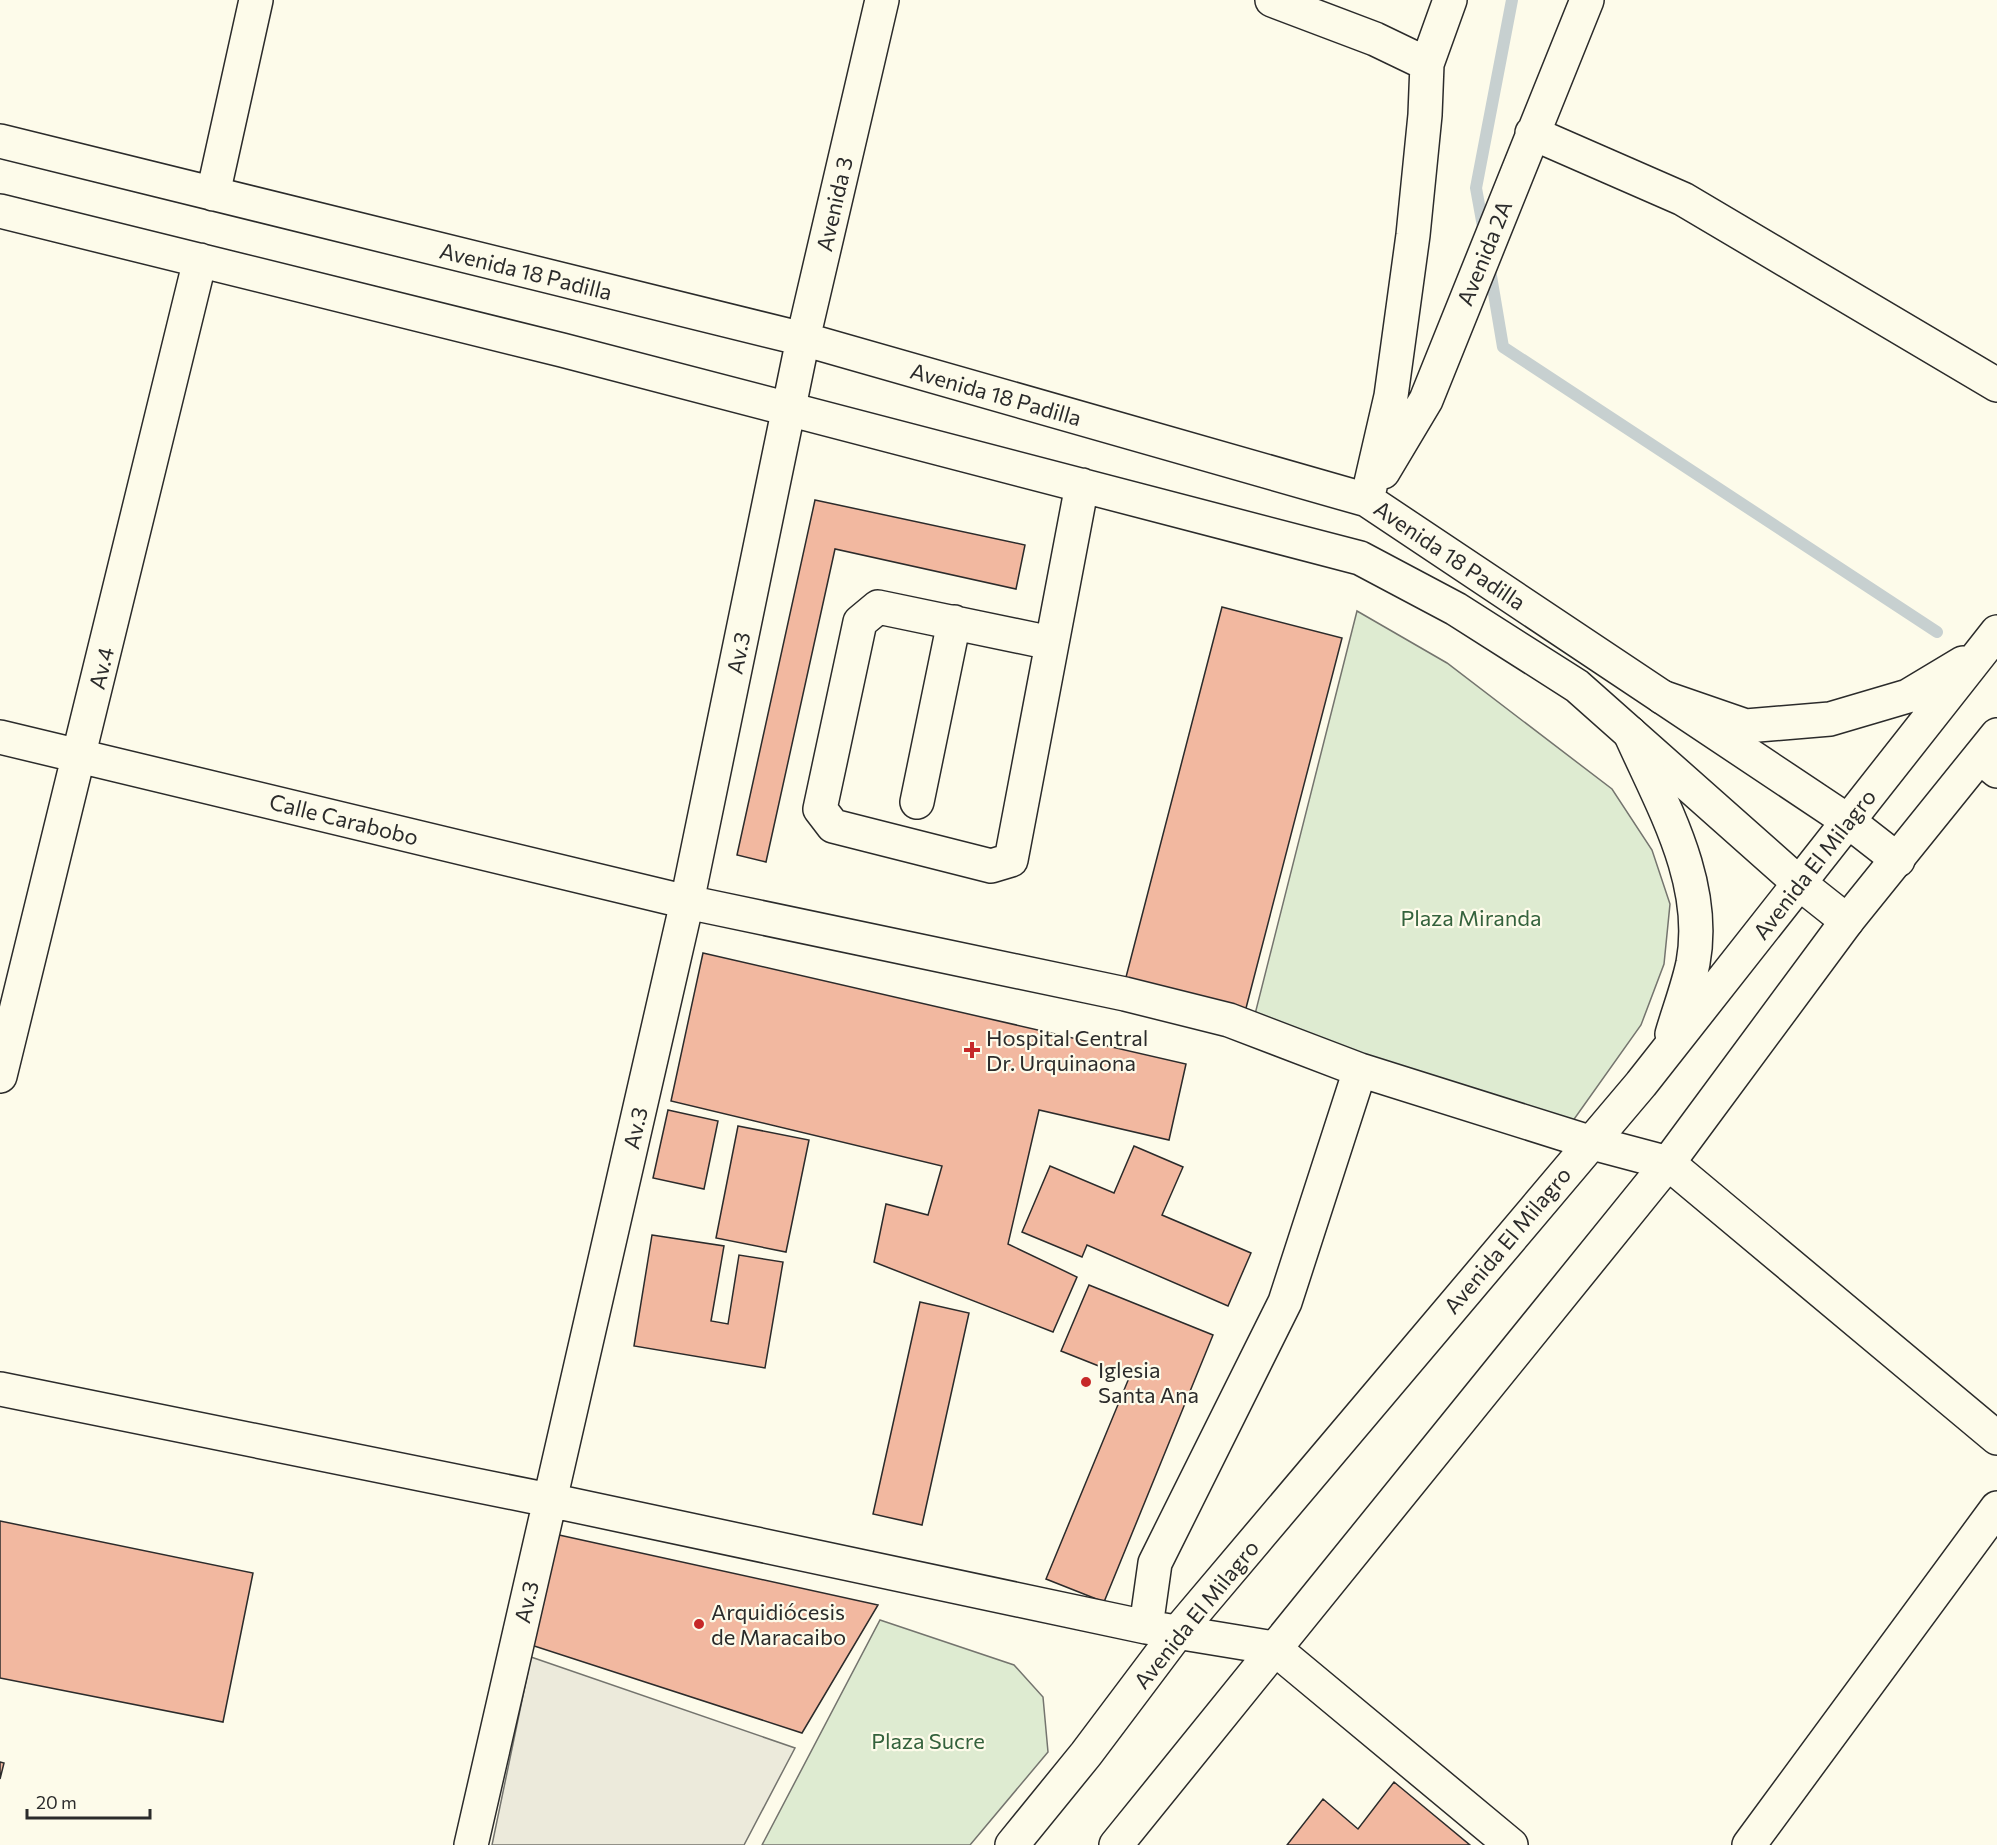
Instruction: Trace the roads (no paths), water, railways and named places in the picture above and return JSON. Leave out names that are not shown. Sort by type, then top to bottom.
[{"type":"street","points":[[213,194],[256,0]]},
{"type":"street","name":"Avenida 3","points":[[788,409],[882,0]]},
{"type":"street","points":[[1272,0],[1375,39],[1427,64]]},
{"type":"street","points":[[1367,500],[1391,396],[1413,235],[1427,64],[1450,0]]},
{"type":"street","name":"Avenida 2A","points":[[1367,500],[1426,400],[1587,0]]},
{"type":"street","points":[[1532,133],[1683,199],[1997,385]]},
{"type":"street","name":"Avenida 18 Padilla","points":[[0,141],[803,339],[1367,500],[1848,821],[1898,860]]},
{"type":"street","name":"Avenida 18 Padilla","points":[[0,211],[788,409],[1360,558],[1456,609],[1577,686],[1799,883],[1847,921]]},
{"type":"street","name":"Av.4","points":[[0,1076],[200,260]]},
{"type":"street","name":"Av.3","points":[[471,1845],[687,902],[788,409]]},
{"type":"street","points":[[1051,643],[878,607],[860,622],[820,809],[833,826],[991,866],[1011,860],[1082,485]]},
{"type":"street","points":[[918,802],[954,622]]},
{"type":"street","points":[[1662,697],[1746,726],[1830,719],[1908,696],[1989,642]]},
{"type":"street","name":"Avenida El Milagro","points":[[1012,1845],[1086,1754],[1162,1630],[1668,1050],[1989,642]]},
{"type":"street","points":[[1630,733],[1677,838],[1695,899],[1693,962],[1668,1050]]},
{"type":"street","name":"Calle Carabobo","points":[[0,737],[687,902],[1229,1020],[1360,1070],[1590,1142],[1668,1163]]},
{"type":"street","points":[[1116,1845],[1668,1163],[1847,921],[1991,754]]},
{"type":"street","points":[[1162,1630],[1155,1563],[1285,1302],[1360,1070]]},
{"type":"street","points":[[1668,1163],[1997,1438]]},
{"type":"street","points":[[0,1389],[549,1500],[1162,1630],[1274,1648],[1511,1845]]},
{"type":"street","points":[[1749,1845],[1997,1508]]},
{"type":"waterway","points":[[1484,232],[1476,188],[1512,0]]},
{"type":"waterway","points":[[1489,264],[1503,347],[1937,632]]},
{"type":"place","name":"Hospital Central Dr. Urquinaona","points":[[972,1050]]},
{"type":"place","name":"Iglesia Santa Ana","points":[[1086,1382]]},
{"type":"place","name":"Arquidiócesis de Maracaibo","points":[[699,1624]]},
{"type":"park label","name":"Plaza Miranda","points":[[1471,917]]},
{"type":"park label","name":"Plaza Sucre","points":[[928,1740]]}]
